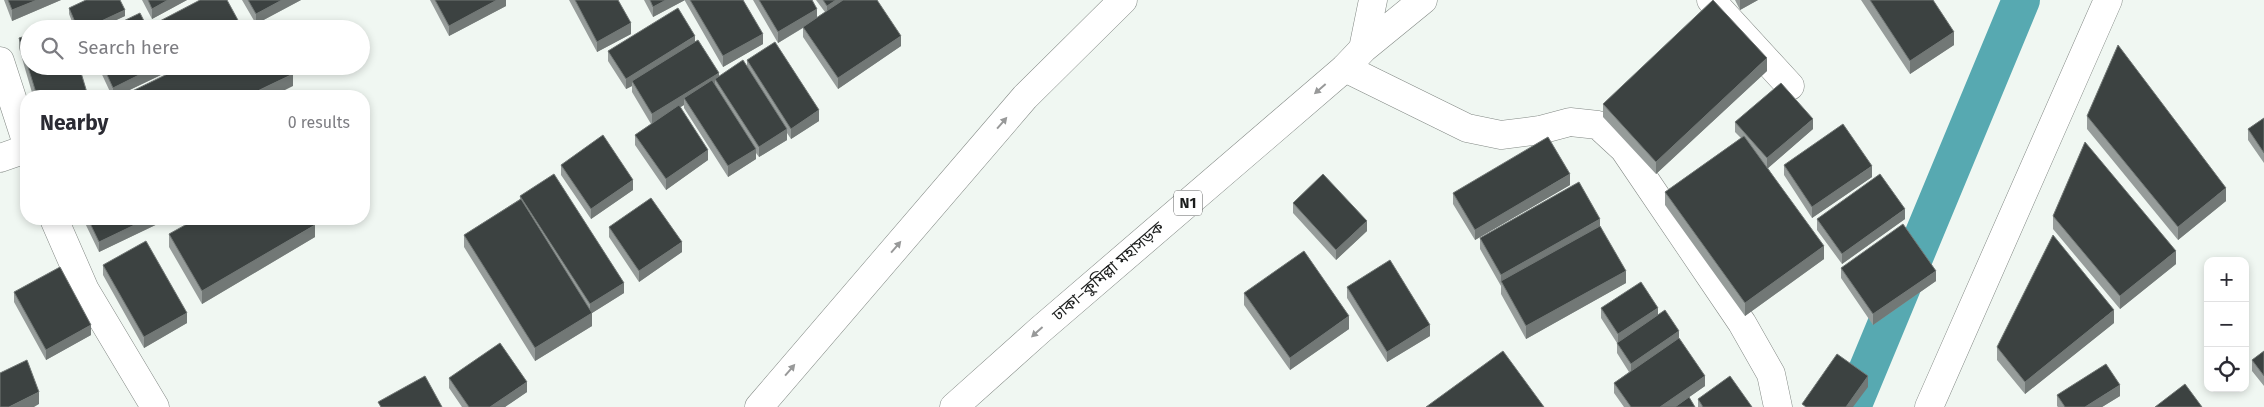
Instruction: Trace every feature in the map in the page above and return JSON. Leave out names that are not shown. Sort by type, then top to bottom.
[{"type":"main road","points":[[759,407],[1025,97],[1124,0]]},
{"type":"main road","points":[[1363,48],[1373,0]]},
{"type":"main road","name":"ঢাকা–কুমিল্লা মহাসড়ক","points":[[954,407],[1040,330],[1345,68],[1363,48],[1422,0]]},
{"type":"main road","points":[[1711,0],[1790,86]]},
{"type":"main road","points":[[1930,407],[2108,0]]},
{"type":"main road","points":[[0,61],[20,123]]},
{"type":"main road","points":[[1345,68],[1467,128],[1501,135],[1540,130],[1570,122],[1598,126],[1624,149],[1742,323],[1771,374],[1778,407]]},
{"type":"main road","points":[[0,158],[20,152]]},
{"type":"main road","points":[[57,225],[85,290],[155,407]]},
{"type":"building","points":[[8,0],[37,0],[12,10]]},
{"type":"building","points":[[86,0],[120,0],[125,10],[103,20],[74,20],[69,8]]},
{"type":"building","points":[[148,0],[168,0],[152,9]]},
{"type":"building","points":[[200,0],[227,0],[238,20],[162,20]]},
{"type":"building","points":[[248,0],[282,0],[256,14]]},
{"type":"building","points":[[435,0],[497,0],[449,26]]},
{"type":"building","points":[[575,0],[618,0],[631,23],[597,42]]},
{"type":"building","points":[[650,0],[666,0],[653,7]]},
{"type":"building","points":[[690,0],[743,0],[763,34],[723,56]]},
{"type":"building","points":[[759,0],[812,0],[817,9],[778,32]]},
{"type":"building","points":[[823,0],[836,0],[827,6]]},
{"type":"building","points":[[843,0],[877,0],[901,36],[838,78],[803,27]]},
{"type":"building","points":[[1713,0],[1767,58],[1656,162],[1603,104]]},
{"type":"building","points":[[1870,0],[1933,0],[1954,32],[1910,61]]},
{"type":"building","points":[[678,8],[695,36],[626,79],[608,51]]},
{"type":"building","points":[[140,13],[144,20],[126,20]]},
{"type":"building","points":[[698,40],[719,73],[652,114],[632,81]]},
{"type":"building","points":[[775,42],[819,110],[791,129],[747,60]]},
{"type":"building","points":[[2118,45],[2226,188],[2178,227],[2087,116]]},
{"type":"building","points":[[743,60],[787,129],[759,147],[715,79]]},
{"type":"building","points":[[30,75],[82,75],[86,90],[35,90]]},
{"type":"building","points":[[107,75],[139,75],[113,88]]},
{"type":"building","points":[[165,75],[291,75],[260,90],[134,90]]},
{"type":"building","points":[[712,80],[756,149],[728,166],[684,98]]},
{"type":"building","points":[[1781,83],[1813,119],[1767,158],[1735,122]]},
{"type":"building","points":[[679,105],[708,150],[666,179],[635,135]]},
{"type":"building","points":[[2264,118],[2264,153],[2248,129]]},
{"type":"building","points":[[1843,124],[1872,166],[1812,207],[1784,165]]},
{"type":"building","points":[[603,135],[633,180],[591,209],[561,165]]},
{"type":"building","points":[[1744,136],[1824,246],[1745,303],[1665,192]]},
{"type":"building","points":[[1548,137],[1570,174],[1475,230],[1453,193]]},
{"type":"building","points":[[2085,142],[2176,251],[2120,296],[2053,216]]},
{"type":"building","points":[[554,174],[624,283],[590,304],[520,196]]},
{"type":"building","points":[[1323,174],[1367,221],[1336,250],[1293,203]]},
{"type":"building","points":[[1880,174],[1905,209],[1842,254],[1817,219]]},
{"type":"building","points":[[1579,182],[1600,219],[1501,275],[1480,238]]},
{"type":"building","points":[[651,198],[682,242],[639,271],[609,227]]},
{"type":"building","points":[[521,199],[592,313],[535,348],[464,235]]},
{"type":"building","points":[[1903,224],[1936,271],[1873,314],[1841,268]]},
{"type":"building","points":[[91,225],[134,225],[99,242]]},
{"type":"building","points":[[185,225],[315,225],[202,291],[169,234]]},
{"type":"building","points":[[1600,226],[1626,271],[1526,326],[1501,281]]},
{"type":"building","points":[[2053,235],[2114,310],[2025,382],[1997,347]]},
{"type":"building","points":[[146,241],[187,313],[144,337],[103,265]]},
{"type":"building","points":[[1304,251],[1349,316],[1290,358],[1244,293]]},
{"type":"building","points":[[1390,260],[1430,325],[1387,352],[1347,287]]},
{"type":"building","points":[[60,267],[91,325],[46,350],[14,292]]},
{"type":"building","points":[[1641,282],[1658,308],[1618,334],[1601,308]]},
{"type":"building","points":[[1665,310],[1679,331],[1631,364],[1617,343]]},
{"type":"building","points":[[1679,338],[1705,376],[1660,407],[1631,407],[1614,383]]},
{"type":"building","points":[[500,343],[527,382],[490,407],[469,407],[449,378]]},
{"type":"building","points":[[1503,351],[1544,407],[1426,407]]},
{"type":"building","points":[[2264,351],[2264,376],[2252,360]]},
{"type":"building","points":[[1837,354],[1868,376],[1846,407],[1806,407],[1802,404]]},
{"type":"building","points":[[27,360],[39,392],[9,407],[0,407],[0,373]]},
{"type":"building","points":[[2106,364],[2120,385],[2085,407],[2065,407],[2057,395]]},
{"type":"building","points":[[425,376],[442,407],[381,407],[378,402]]},
{"type":"building","points":[[1730,376],[1752,407],[1703,407],[1698,399]]},
{"type":"building","points":[[2185,384],[2202,407],[2155,407]]},
{"type":"building","points":[[1689,397],[1695,407],[1675,407]]},
{"type":"waterway","points":[[1852,407],[2021,0]]}]
